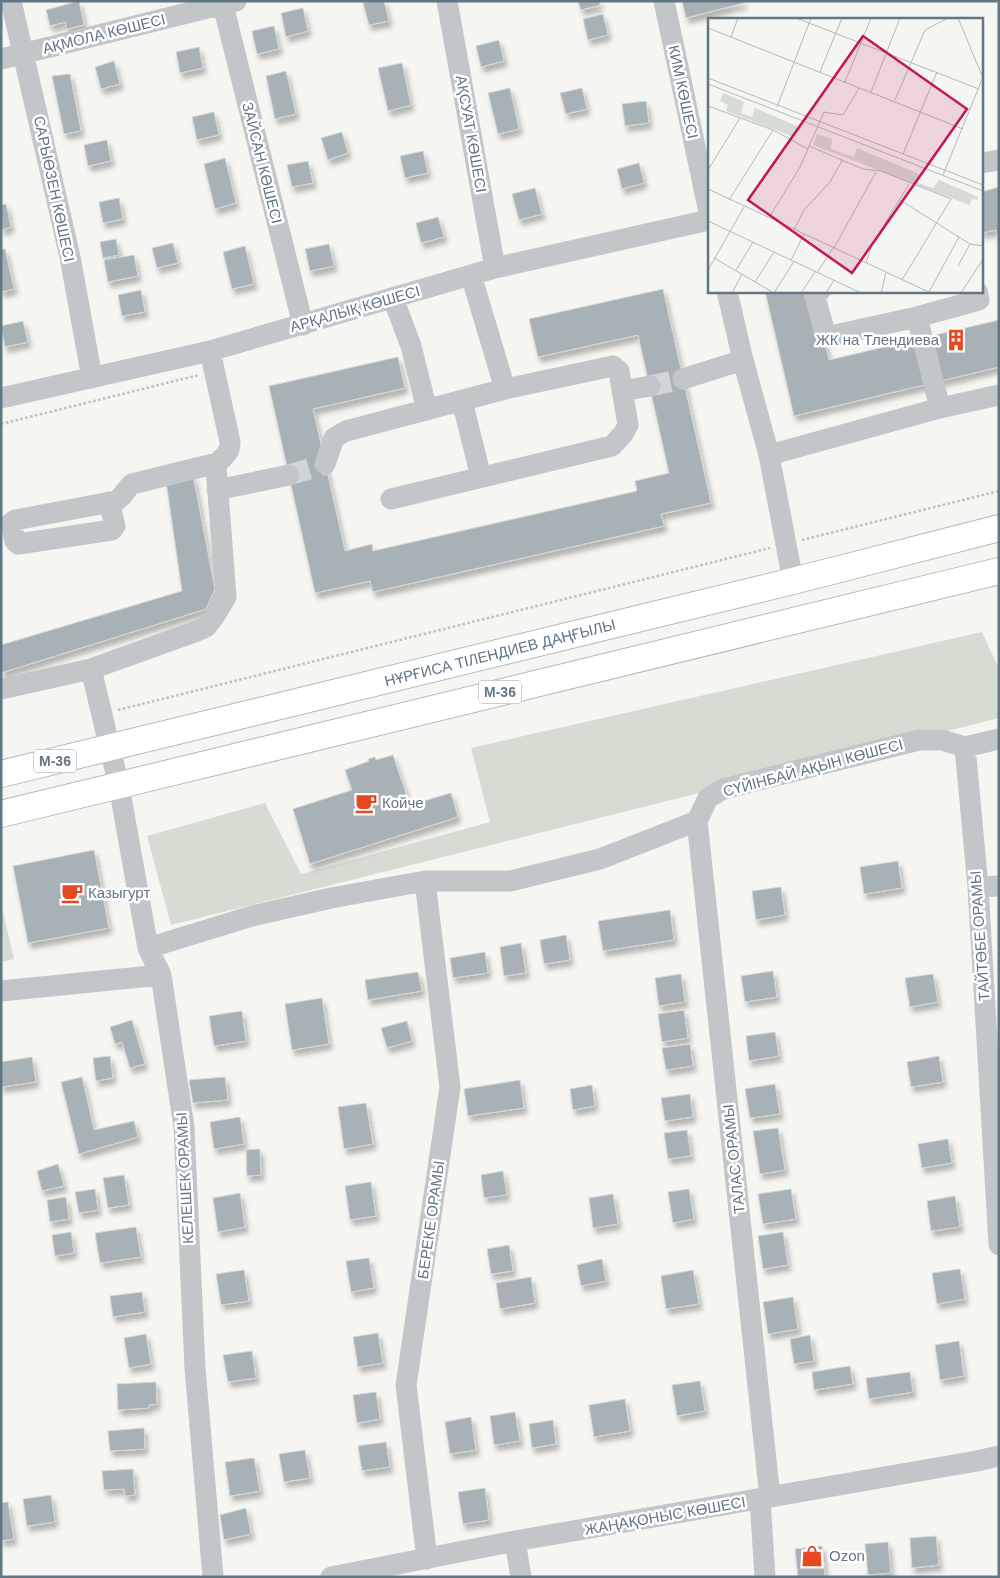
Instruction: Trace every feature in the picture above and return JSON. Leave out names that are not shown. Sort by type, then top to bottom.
[{"type":"main road","name":"НҰРҒИСА ТІЛЕНДИЕВ ДАҢҒЫЛЫ","points":[[1,774],[793,581],[999,528]]},
{"type":"main road","name":"M-36","points":[[1,814],[999,570]]},
{"type":"street","name":"САРЫӨЗЕН КӨШЕСІ","points":[[11,1],[70,257],[92,378]]},
{"type":"street","name":"АҚСУАТ КӨШЕСІ","points":[[447,1],[495,268]]},
{"type":"street","name":"КИМ КӨШЕСІ","points":[[664,1],[708,207]]},
{"type":"street","name":"АҚМОЛА КӨШЕСІ","points":[[1,60],[227,2]]},
{"type":"street","name":"ЗАЙСАН КӨШЕСІ","points":[[227,2],[303,325]]},
{"type":"street","points":[[982,163],[999,160]]},
{"type":"street","name":"АРҚАЛЫҚ КӨШЕСІ","points":[[1,398],[92,378],[212,361],[303,325],[495,268],[708,220]]},
{"type":"street","points":[[471,275],[505,388]]},
{"type":"street","points":[[727,292],[743,360],[769,455],[793,581]]},
{"type":"street","points":[[817,292],[814,293],[826,337],[916,317],[979,300],[977,292]]},
{"type":"street","points":[[393,298],[411,346],[426,410]]},
{"type":"street","points":[[916,317],[940,408]]},
{"type":"street","points":[[683,379],[743,360]]},
{"type":"street","points":[[6,525],[14,541],[18,544],[112,530],[115,526],[109,502],[121,499],[126,489],[132,484],[217,463],[228,454],[230,442],[212,361]]},
{"type":"street","points":[[325,464],[334,438],[339,434],[505,388],[613,366],[619,371],[628,424],[623,434],[612,446],[391,499]]},
{"type":"street","points":[[622,391],[650,386]]},
{"type":"street","points":[[769,455],[940,408],[999,395]]},
{"type":"street","points":[[462,401],[481,477]]},
{"type":"street","points":[[1,688],[91,669],[197,632],[206,627],[226,597],[216,490],[217,463]]},
{"type":"street","points":[[216,490],[289,475]]},
{"type":"street","points":[[91,669],[119,786]]},
{"type":"street","points":[[964,748],[999,739]]},
{"type":"street","name":"СҮЙІНБАЙ АҚЫН КӨШЕСІ","points":[[697,821],[708,798],[723,789],[919,740],[942,740],[964,748]]},
{"type":"street","name":"ТАЙТӨБЕ ОРАМЫ","points":[[964,748],[978,887],[999,1246]]},
{"type":"street","name":"КЕЛЕШЕК ОРАМЫ","points":[[119,786],[148,948],[160,975],[184,1128],[195,1368],[213,1577]]},
{"type":"street","points":[[148,948],[252,916],[331,898],[425,881],[510,881],[600,859],[697,821]]},
{"type":"street","name":"ТАЛАС ОРАМЫ","points":[[697,821],[765,1498],[765,1577]]},
{"type":"street","name":"БЕРЕКЕ ОРАМЫ","points":[[425,881],[450,1087],[406,1385],[427,1559]]},
{"type":"street","points":[[978,887],[999,886]]},
{"type":"street","points":[[1,991],[160,975]]},
{"type":"street","name":"ЖАҢАҚОНЫС КӨШЕСІ","points":[[331,1577],[515,1541],[999,1456]]},
{"type":"street","points":[[515,1541],[521,1577]]},
{"type":"path","points":[[1,424],[212,361]]},
{"type":"path","points":[[102,714],[999,491]]},
{"type":"shaded area","points":[[982,632],[999,669],[999,718],[171,925],[147,836],[265,803],[301,874],[490,822],[471,748]]},
{"type":"shaded area","points":[[1,903],[14,959],[1,962]]},
{"type":"building","points":[[79,1],[84,25],[67,29],[65,22],[50,26],[46,10]]},
{"type":"building","points":[[384,1],[389,21],[369,25],[363,3]]},
{"type":"building","points":[[578,1],[599,1],[600,5],[581,10]]},
{"type":"building","points":[[682,1],[744,1],[744,3],[686,18]]},
{"type":"building","points":[[303,8],[308,31],[286,37],[281,13]]},
{"type":"building","points":[[603,14],[608,35],[588,40],[583,19]]},
{"type":"building","points":[[274,26],[279,49],[257,54],[252,31]]},
{"type":"building","points":[[499,40],[504,61],[481,67],[476,46]]},
{"type":"building","points":[[199,47],[203,68],[180,73],[176,52]]},
{"type":"building","points":[[114,61],[120,84],[101,89],[95,67]]},
{"type":"building","points":[[402,63],[411,105],[388,111],[378,68]]},
{"type":"building","points":[[286,71],[296,114],[275,119],[266,76]]},
{"type":"building","points":[[70,74],[81,131],[64,134],[52,76]]},
{"type":"building","points":[[510,88],[519,129],[498,134],[488,93]]},
{"type":"building","points":[[582,88],[587,109],[566,114],[560,93]]},
{"type":"building","points":[[646,101],[649,123],[625,126],[622,104]]},
{"type":"building","points":[[214,112],[219,135],[197,140],[192,117]]},
{"type":"building","points":[[342,132],[348,153],[328,160],[321,138]]},
{"type":"building","points":[[107,140],[111,161],[88,166],[84,145]]},
{"type":"building","points":[[423,151],[428,173],[405,178],[400,156]]},
{"type":"building","points":[[225,158],[236,203],[215,209],[204,164]]},
{"type":"building","points":[[308,161],[313,183],[292,187],[287,165]]},
{"type":"building","points":[[639,163],[644,183],[622,189],[617,169]]},
{"type":"building","points":[[999,187],[999,244],[996,230],[982,233],[982,192]]},
{"type":"building","points":[[535,188],[542,214],[519,220],[512,194]]},
{"type":"building","points":[[119,198],[123,219],[103,223],[99,202]]},
{"type":"building","points":[[6,204],[11,227],[1,230],[1,205]]},
{"type":"building","points":[[438,217],[444,237],[421,243],[416,223]]},
{"type":"building","points":[[116,239],[119,255],[103,258],[100,242]]},
{"type":"building","points":[[173,243],[178,263],[157,268],[152,248]]},
{"type":"building","points":[[329,244],[334,266],[310,271],[305,249]]},
{"type":"building","points":[[245,246],[254,284],[232,289],[223,252]]},
{"type":"building","points":[[5,249],[14,289],[1,292],[1,250]]},
{"type":"building","points":[[134,255],[138,276],[108,282],[104,260]]},
{"type":"building","points":[[663,289],[711,503],[661,514],[664,526],[373,592],[370,581],[315,593],[269,386],[398,357],[405,388],[313,409],[345,551],[372,544],[373,551],[637,491],[635,481],[669,473],[638,335],[538,357],[529,319]]},
{"type":"building","points":[[141,290],[145,312],[122,316],[118,295]]},
{"type":"building","name":"ЖК на Тлендиева","points":[[765,292],[812,292],[829,360],[999,320],[999,367],[794,416]]},
{"type":"building","points":[[23,321],[28,342],[5,347],[1,326]]},
{"type":"building","points":[[193,475],[215,589],[206,609],[1,673],[1,645],[182,591],[166,481]]},
{"type":"building","points":[[393,755],[410,805],[451,793],[458,817],[310,864],[293,809],[352,790],[345,770],[369,761],[368,759],[375,757],[376,760]]},
{"type":"building","points":[[94,850],[109,928],[28,943],[13,866]]},
{"type":"building","points":[[898,861],[902,888],[864,894],[860,867]]},
{"type":"building","points":[[781,887],[785,915],[756,920],[752,891]]},
{"type":"building","points":[[670,910],[674,940],[603,951],[598,921]]},
{"type":"building","points":[[566,935],[570,960],[544,964],[540,940]]},
{"type":"building","points":[[521,943],[526,973],[504,976],[500,947]]},
{"type":"building","points":[[485,952],[488,973],[453,978],[450,958]]},
{"type":"building","points":[[773,971],[777,997],[745,1002],[741,976]]},
{"type":"building","points":[[418,972],[422,991],[368,1000],[365,980]]},
{"type":"building","points":[[681,974],[685,1002],[659,1006],[655,978]]},
{"type":"building","points":[[933,974],[938,1002],[910,1007],[905,978]]},
{"type":"building","points":[[322,998],[329,1044],[292,1050],[285,1004]]},
{"type":"building","points":[[684,1010],[688,1038],[662,1042],[658,1014]]},
{"type":"building","points":[[242,1011],[246,1041],[214,1046],[209,1016]]},
{"type":"building","points":[[132,1020],[145,1064],[130,1068],[122,1042],[115,1044],[110,1027]]},
{"type":"building","points":[[407,1021],[412,1041],[387,1048],[381,1028]]},
{"type":"building","points":[[775,1032],[779,1056],[749,1061],[746,1036]]},
{"type":"building","points":[[690,1044],[693,1066],[666,1070],[662,1048]]},
{"type":"building","points":[[110,1056],[113,1078],[96,1081],[93,1058]]},
{"type":"building","points":[[939,1056],[943,1082],[911,1087],[907,1062]]},
{"type":"building","points":[[32,1057],[36,1082],[1,1087],[1,1062]]},
{"type":"building","points":[[82,1077],[94,1130],[134,1121],[138,1137],[79,1154],[61,1082]]},
{"type":"building","points":[[225,1077],[228,1100],[193,1103],[189,1080]]},
{"type":"building","points":[[520,1080],[524,1108],[468,1116],[464,1089]]},
{"type":"building","points":[[775,1084],[780,1114],[750,1118],[745,1089]]},
{"type":"building","points":[[592,1085],[595,1106],[573,1110],[570,1089]]},
{"type":"building","points":[[690,1094],[693,1117],[665,1121],[661,1098]]},
{"type":"building","points":[[366,1103],[373,1144],[344,1149],[338,1107]]},
{"type":"building","points":[[240,1117],[244,1144],[214,1149],[210,1122]]},
{"type":"building","points":[[778,1128],[785,1170],[760,1174],[753,1131]]},
{"type":"building","points":[[687,1130],[691,1156],[668,1159],[664,1133]]},
{"type":"building","points":[[948,1139],[952,1163],[922,1168],[918,1144]]},
{"type":"building","points":[[260,1149],[261,1175],[247,1176],[246,1150]]},
{"type":"building","points":[[58,1164],[64,1186],[42,1191],[37,1171]]},
{"type":"building","points":[[503,1171],[507,1195],[484,1198],[481,1175]]},
{"type":"building","points":[[124,1175],[129,1205],[108,1208],[103,1178]]},
{"type":"building","points":[[371,1182],[376,1216],[350,1220],[345,1186]]},
{"type":"building","points":[[95,1189],[98,1210],[79,1213],[75,1192]]},
{"type":"building","points":[[689,1189],[694,1219],[673,1223],[668,1192]]},
{"type":"building","points":[[791,1189],[796,1219],[763,1224],[758,1194]]},
{"type":"building","points":[[240,1193],[245,1227],[218,1232],[213,1198]]},
{"type":"building","points":[[613,1194],[618,1224],[593,1228],[589,1198]]},
{"type":"building","points":[[955,1196],[960,1227],[931,1231],[927,1201]]},
{"type":"building","points":[[66,1197],[69,1219],[50,1222],[47,1200]]},
{"type":"building","points":[[136,1227],[141,1257],[100,1263],[95,1233]]},
{"type":"building","points":[[71,1232],[74,1253],[55,1256],[52,1235]]},
{"type":"building","points":[[783,1232],[788,1265],[763,1269],[758,1236]]},
{"type":"building","points":[[509,1245],[513,1271],[491,1274],[487,1249]]},
{"type":"building","points":[[369,1258],[374,1288],[351,1292],[346,1261]]},
{"type":"building","points":[[602,1259],[606,1281],[581,1286],[577,1265]]},
{"type":"building","points":[[960,1269],[965,1299],[937,1304],[932,1273]]},
{"type":"building","points":[[244,1270],[249,1301],[221,1305],[216,1274]]},
{"type":"building","points":[[693,1270],[699,1304],[666,1309],[661,1276]]},
{"type":"building","points":[[531,1277],[535,1303],[500,1309],[496,1283]]},
{"type":"building","points":[[142,1292],[145,1312],[113,1317],[110,1296]]},
{"type":"building","points":[[793,1297],[798,1329],[768,1334],[763,1302]]},
{"type":"building","points":[[378,1333],[383,1363],[358,1367],[353,1337]]},
{"type":"building","points":[[146,1334],[151,1364],[129,1368],[124,1338]]},
{"type":"building","points":[[810,1335],[814,1361],[794,1364],[790,1339]]},
{"type":"building","points":[[959,1341],[964,1376],[940,1380],[935,1345]]},
{"type":"building","points":[[252,1351],[256,1378],[228,1382],[223,1355]]},
{"type":"building","points":[[850,1366],[853,1384],[814,1390],[812,1372]]},
{"type":"building","points":[[910,1372],[913,1392],[869,1399],[866,1378]]},
{"type":"building","points":[[700,1381],[705,1411],[677,1416],[672,1385]]},
{"type":"building","points":[[156,1382],[157,1404],[149,1405],[149,1408],[118,1410],[117,1384]]},
{"type":"building","points":[[376,1392],[380,1419],[357,1423],[353,1395]]},
{"type":"building","points":[[625,1399],[630,1431],[594,1437],[589,1405]]},
{"type":"building","points":[[515,1412],[520,1441],[494,1445],[490,1416]]},
{"type":"building","points":[[471,1417],[476,1450],[450,1454],[445,1422]]},
{"type":"building","points":[[553,1420],[556,1444],[532,1448],[529,1424]]},
{"type":"building","points":[[144,1428],[145,1449],[110,1451],[108,1431]]},
{"type":"building","points":[[386,1442],[390,1467],[362,1471],[358,1446]]},
{"type":"building","points":[[305,1450],[310,1478],[284,1482],[279,1454]]},
{"type":"building","points":[[254,1458],[260,1491],[230,1496],[225,1462]]},
{"type":"building","points":[[133,1469],[135,1495],[125,1496],[124,1489],[104,1490],[102,1471]]},
{"type":"building","points":[[485,1488],[489,1520],[463,1524],[458,1492]]},
{"type":"building","points":[[51,1495],[55,1522],[27,1526],[23,1499]]},
{"type":"building","points":[[8,1502],[14,1539],[1,1541],[1,1503]]},
{"type":"building","points":[[246,1508],[251,1534],[224,1540],[220,1515]]},
{"type":"building","points":[[936,1536],[939,1565],[912,1568],[910,1538]]},
{"type":"building","points":[[888,1542],[891,1573],[868,1575],[865,1544]]},
{"type":"building","points":[[822,1546],[825,1577],[798,1577],[795,1549]]},
{"type":"tunnel","points":[[650,386],[683,379]]},
{"type":"tunnel","points":[[289,475],[325,464]]},
{"type":"place","name":"ЖК на Тлендиева","points":[[956,340]]},
{"type":"place","name":"Койче","points":[[366,803]]},
{"type":"place","name":"Казыгурт","points":[[72,893]]},
{"type":"place","name":"Ozon","points":[[812,1556]]}]
